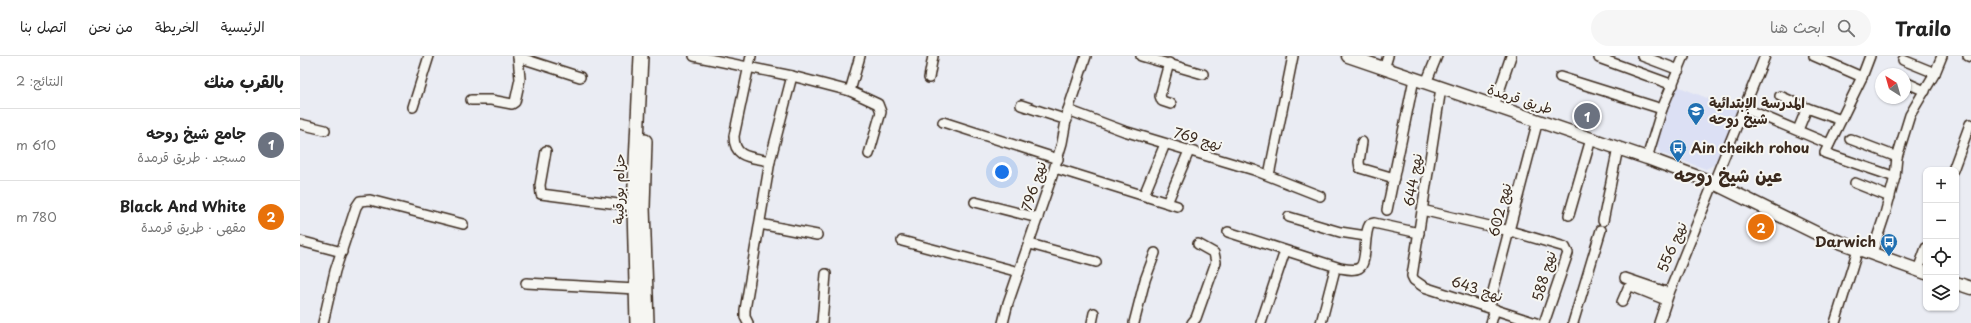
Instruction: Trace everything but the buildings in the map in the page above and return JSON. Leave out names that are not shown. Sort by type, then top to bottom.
[{"type":"highway","name":"حزام بورقيبة","points":[[641,56],[634,206],[640,297],[648,323]]},
{"type":"highway","name":"حزام بورقيبة","points":[[636,323],[640,297],[650,56]]},
{"type":"main road","name":"طريق قرمدة","points":[[1348,56],[1538,120],[1714,183],[1786,220],[1858,249],[1922,271]]},
{"type":"main road","points":[[1959,284],[1971,288]]},
{"type":"street","points":[[413,107],[429,56]]},
{"type":"street","points":[[471,100],[484,99],[512,104],[515,102],[521,72],[518,56],[580,77]]},
{"type":"street","points":[[694,56],[792,76],[850,91],[880,106],[881,112],[869,154]]},
{"type":"street","points":[[751,56],[734,145],[738,152],[744,155],[770,161]]},
{"type":"street","points":[[850,91],[860,56]]},
{"type":"street","points":[[929,78],[933,56]]},
{"type":"street","name":"نهج 796","points":[[1003,323],[1008,303],[1030,244],[1056,163],[1068,115],[1086,56]]},
{"type":"street","points":[[1141,56],[1203,74]]},
{"type":"street","points":[[1269,175],[1293,56]]},
{"type":"street","points":[[1384,69],[1388,56]]},
{"type":"street","points":[[1426,83],[1437,56]]},
{"type":"street","points":[[1494,106],[1511,56]]},
{"type":"street","points":[[1642,56],[1679,70]]},
{"type":"street","points":[[1647,158],[1662,109],[1684,56]]},
{"type":"street","name":"نهج 556","points":[[1659,323],[1667,296],[1765,56]]},
{"type":"street","points":[[1814,56],[1862,77]]},
{"type":"street","points":[[1870,56],[1862,77],[1825,153],[1895,177]]},
{"type":"street","points":[[1872,253],[1890,197],[1895,177],[1897,157],[1910,115],[1935,73],[1942,56]]},
{"type":"street","points":[[1600,58],[1673,85]]},
{"type":"street","points":[[1903,60],[1935,73]]},
{"type":"street","points":[[1169,63],[1160,96],[1162,100],[1171,104]]},
{"type":"street","points":[[748,323],[745,317],[745,310],[770,161],[792,76]]},
{"type":"street","points":[[1560,77],[1662,109]]},
{"type":"street","points":[[1387,210],[1414,79]]},
{"type":"street","points":[[1911,85],[1925,91]]},
{"type":"street","name":"نهج 644","points":[[1412,276],[1441,88]]},
{"type":"street","points":[[1780,96],[1807,108],[1841,120]]},
{"type":"street","name":"نهج 769","points":[[1020,105],[1068,115],[1269,175],[1320,196]]},
{"type":"street","points":[[1744,108],[1829,144]]},
{"type":"street","points":[[1798,130],[1807,108]]},
{"type":"street","name":"نهج 602","points":[[1490,323],[1492,308],[1510,231],[1538,120]]},
{"type":"street","points":[[943,122],[1177,206]]},
{"type":"street","points":[[300,124],[325,130]]},
{"type":"street","points":[[1954,167],[1970,124]]},
{"type":"street","points":[[1569,215],[1591,139]]},
{"type":"street","points":[[1850,139],[1897,157]]},
{"type":"street","points":[[1362,142],[1359,162],[1360,168],[1394,178]]},
{"type":"street","points":[[1144,195],[1165,144]]},
{"type":"street","points":[[1574,323],[1602,225],[1618,148]]},
{"type":"street","points":[[546,151],[540,185],[541,194],[634,206]]},
{"type":"street","points":[[1167,203],[1189,151]]},
{"type":"street","points":[[1855,183],[1890,197]]},
{"type":"street","points":[[323,323],[335,271],[358,203],[365,199],[463,224]]},
{"type":"street","points":[[975,202],[1038,218]]},
{"type":"street","points":[[1422,210],[1510,231]]},
{"type":"street","points":[[1290,217],[1340,232],[1366,236]]},
{"type":"street","points":[[1228,232],[1340,268],[1354,269],[1359,268],[1363,263],[1366,236],[1369,225],[1374,223],[1419,233]]},
{"type":"street","points":[[760,224],[817,235]]},
{"type":"street","name":"نهج 588","points":[[1510,231],[1560,244],[1567,250],[1568,253],[1544,323]]},
{"type":"street","points":[[300,241],[342,252]]},
{"type":"street","points":[[902,241],[1020,272]]},
{"type":"street","points":[[1030,244],[1096,262]]},
{"type":"street","points":[[1192,323],[1196,318],[1216,262],[1214,253],[1198,244]]},
{"type":"street","points":[[1835,323],[1858,249]]},
{"type":"street","points":[[1261,323],[1285,251]]},
{"type":"street","points":[[1134,323],[1145,280],[1155,253]]},
{"type":"street","points":[[1321,323],[1334,273]]},
{"type":"street","points":[[822,323],[826,274]]},
{"type":"street","name":"نهج 643","points":[[1412,276],[1414,280],[1424,287],[1536,323]]},
{"type":"street","points":[[1625,278],[1667,296]]},
{"type":"street","points":[[526,283],[640,297]]},
{"type":"street","points":[[1622,302],[1630,286],[1667,296]]},
{"type":"street","points":[[1092,323],[1094,313]]},
{"type":"shaded area","name":"المدرسة الإبتدائية شيخ روحه","points":[[1677,86],[1737,110],[1717,163],[1706,169],[1660,153],[1655,141]]},
{"type":"place","name":"جامع شيخ روحه","points":[[1587,116]]},
{"type":"place","name":"المدرسة الإبتدائية شيخ روحه","points":[[1696,126]]},
{"type":"place","name":"Ain cheikh rohou","points":[[1678,163]]},
{"type":"place","name":"Black And White","points":[[1761,227]]},
{"type":"place","name":"Darwich","points":[[1889,257]]},
{"type":"district","name":"عين شيخ روحه","points":[[1728,176]]}]
